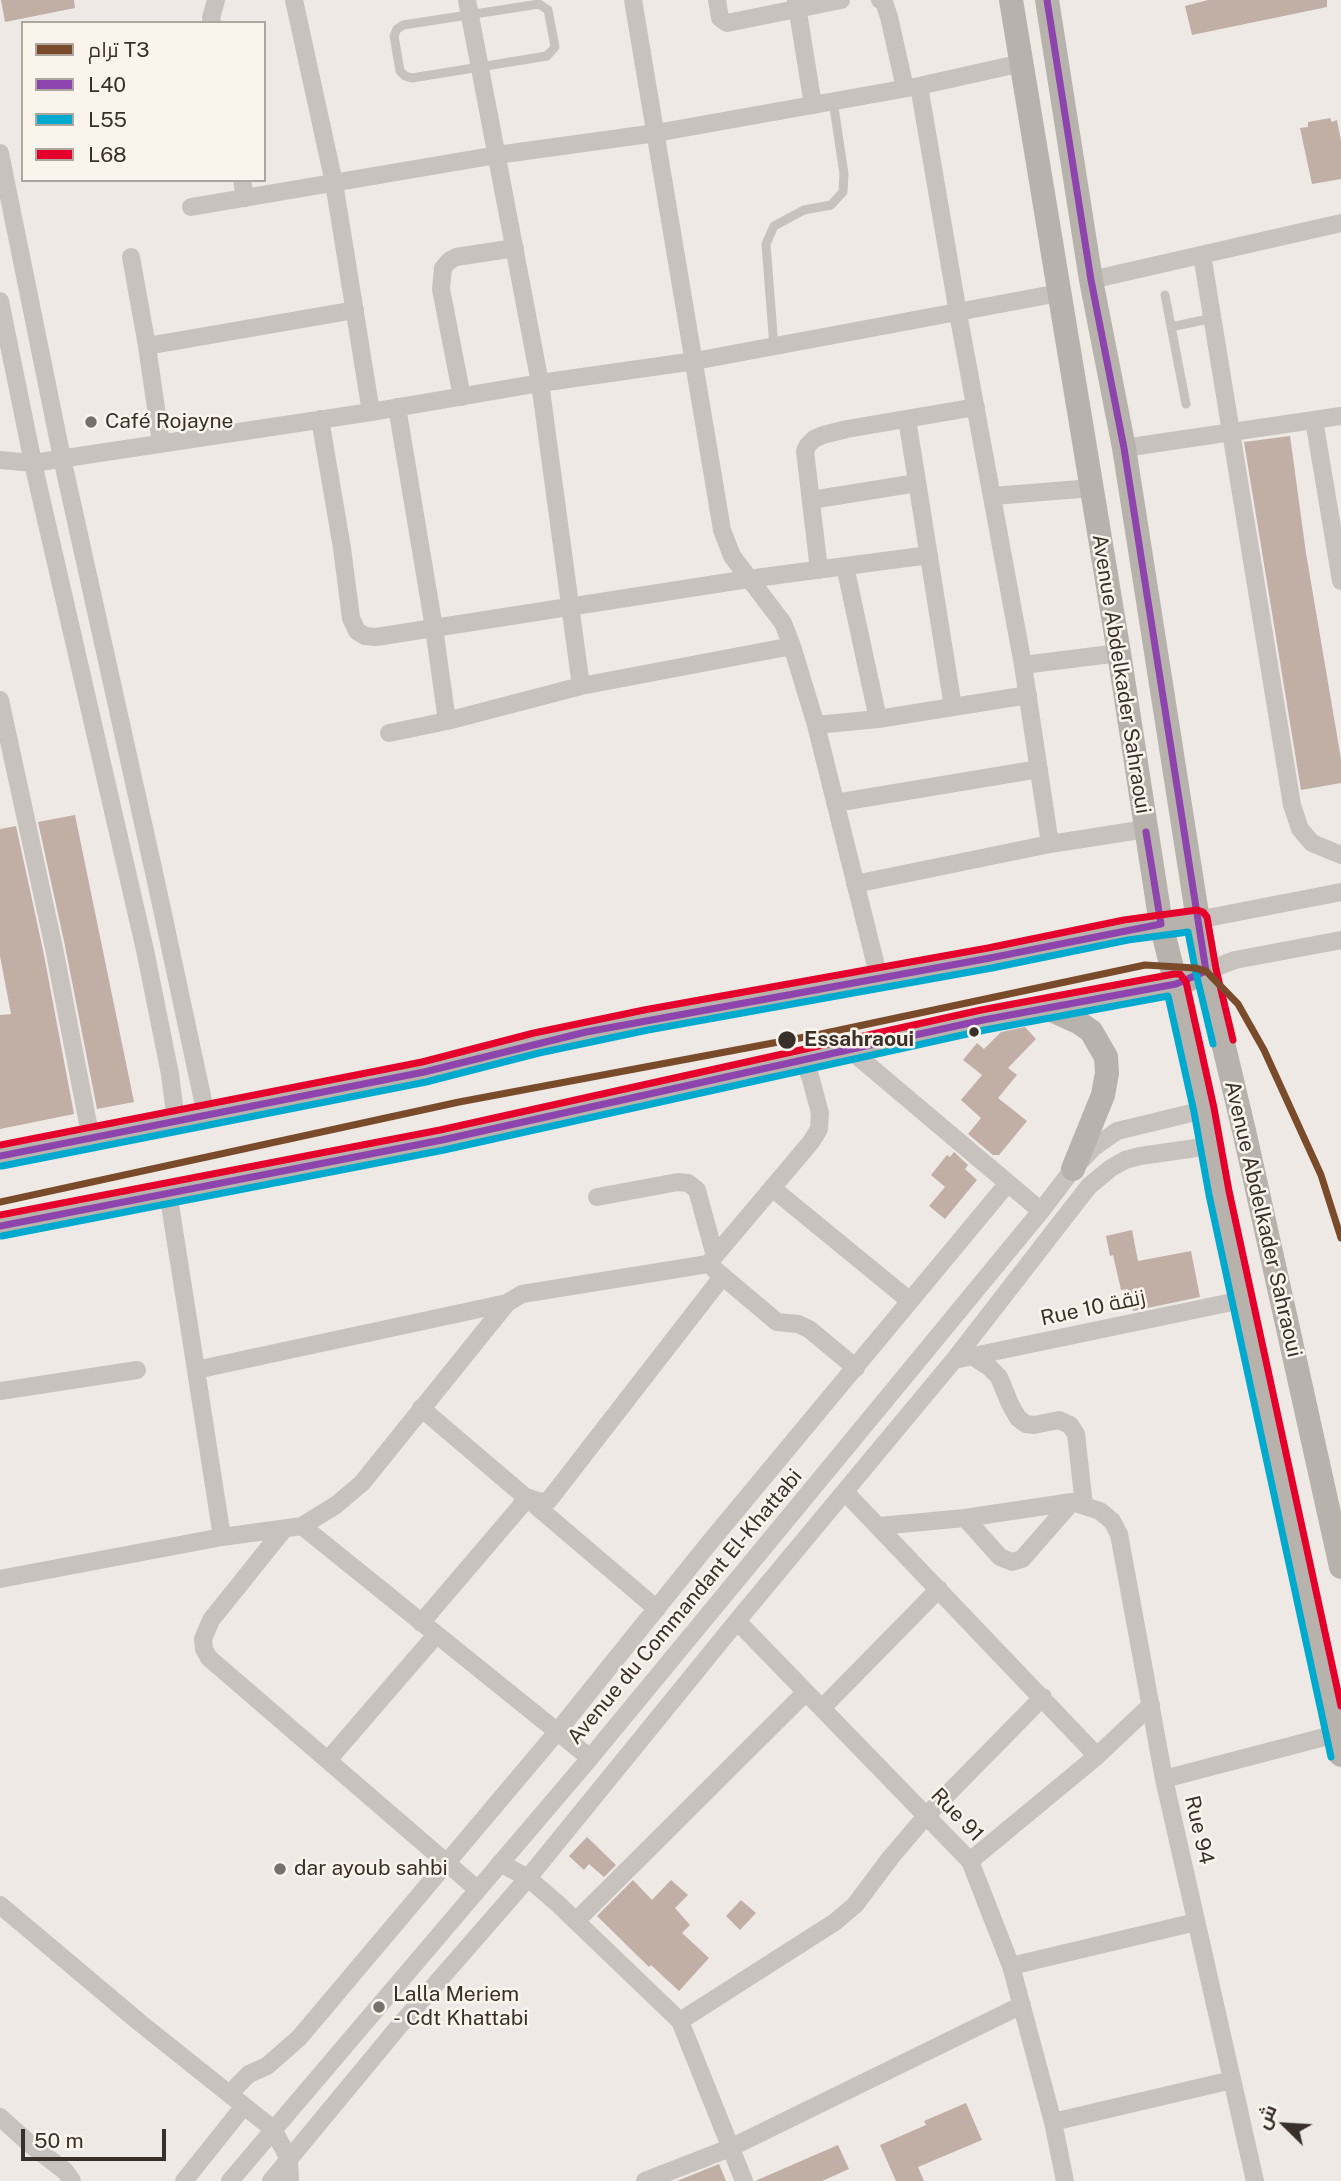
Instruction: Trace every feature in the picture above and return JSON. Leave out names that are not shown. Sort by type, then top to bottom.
[{"type":"main road","name":"Avenue Abdelkader Sahraoui","points":[[1011,0],[1161,924],[1205,1110],[1242,1300],[1339,1744]]},
{"type":"main road","name":"Avenue Abdelkader Sahraoui","points":[[1047,0],[1091,280],[1124,448],[1206,971],[1341,1567]]},
{"type":"main road","points":[[0,1156],[424,1072],[598,1030],[1161,924],[1198,920]]},
{"type":"main road","points":[[0,1226],[442,1140],[849,1048],[1177,984],[1206,971]]},
{"type":"main road","points":[[1047,1008],[1091,1031],[1105,1057],[1107,1073],[1103,1095],[1073,1169]]},
{"type":"street","points":[[212,21],[216,0]]},
{"type":"street","points":[[294,0],[334,183],[371,412]]},
{"type":"street","points":[[633,0],[722,530],[732,556],[783,623],[792,646],[816,725],[879,978]]},
{"type":"street","points":[[716,0],[720,18],[727,23],[796,4],[841,0]]},
{"type":"street","points":[[880,0],[884,2],[890,17],[912,87],[958,313],[1023,665],[1050,845]]},
{"type":"street","points":[[796,4],[813,105]]},
{"type":"street","points":[[469,7],[540,383],[581,686]]},
{"type":"street","points":[[191,207],[244,189],[334,183],[497,155],[656,133],[912,87],[1022,63]]},
{"type":"street","points":[[0,153],[62,458],[206,1115]]},
{"type":"street","points":[[1091,280],[1341,223]]},
{"type":"street","points":[[462,397],[441,289],[443,268],[456,257],[515,248]]},
{"type":"street","points":[[1202,255],[1292,805],[1300,829],[1312,843],[1341,855]]},
{"type":"street","points":[[131,257],[161,443]]},
{"type":"street","points":[[0,460],[33,463],[695,361],[1059,293]]},
{"type":"street","points":[[0,301],[33,463],[145,950],[170,1074],[176,1121]]},
{"type":"street","points":[[147,345],[355,310]]},
{"type":"street","points":[[397,407],[435,628],[447,721]]},
{"type":"street","points":[[819,570],[805,451],[808,445],[814,439],[847,429],[976,407]]},
{"type":"street","points":[[1124,448],[1341,416]]},
{"type":"street","points":[[320,419],[351,618],[357,631],[365,636],[376,637],[748,579],[929,555]]},
{"type":"street","points":[[907,419],[953,707]]},
{"type":"street","points":[[1314,420],[1341,581]]},
{"type":"street","points":[[811,500],[917,482]]},
{"type":"street","points":[[993,496],[1091,488]]},
{"type":"street","points":[[845,566],[878,719]]},
{"type":"street","points":[[389,733],[447,721],[581,686],[792,646]]},
{"type":"street","points":[[1023,665],[1119,653]]},
{"type":"street","points":[[816,725],[878,719],[1028,695]]},
{"type":"street","points":[[0,700],[5,750],[54,948],[91,1139]]},
{"type":"street","points":[[835,803],[1039,769]]},
{"type":"street","points":[[855,884],[1050,845],[1146,829]]},
{"type":"street","points":[[1198,920],[1341,892]]},
{"type":"street","points":[[1206,971],[1235,960],[1341,940]]},
{"type":"street","points":[[849,1048],[1041,1210]]},
{"type":"street","points":[[196,1370],[507,1303],[523,1294],[712,1260],[819,1129],[820,1113],[810,1076],[802,1059]]},
{"type":"street","name":"Avenue du Commandant El-Khattabi","points":[[230,2181],[590,1758],[1073,1169],[1093,1148],[1117,1131],[1205,1110]]},
{"type":"street","points":[[271,2181],[400,2025],[528,1878],[845,1492],[963,1358],[1089,1186],[1125,1160],[1210,1146]]},
{"type":"street","points":[[597,1197],[678,1182],[688,1183],[698,1190],[712,1260],[722,1277],[777,1322],[798,1324],[809,1329],[856,1368]]},
{"type":"street","points":[[229,2094],[249,2074],[267,2066],[299,2038],[557,1732],[1008,1183]]},
{"type":"street","points":[[772,1188],[910,1301]]},
{"type":"street","points":[[168,1192],[222,1537]]},
{"type":"street","points":[[526,1497],[541,1502],[549,1500],[722,1277]]},
{"type":"street","name":"Rue 10 زنقة","points":[[963,1358],[1242,1300]]},
{"type":"street","points":[[477,1889],[209,1658],[203,1639],[211,1620],[293,1528],[336,1505],[362,1483],[507,1303]]},
{"type":"street","points":[[963,1358],[989,1367],[999,1377],[1018,1418],[1026,1424],[1059,1420],[1070,1425],[1076,1434],[1078,1504],[1022,1559],[1012,1562],[1000,1558],[965,1518]]},
{"type":"street","points":[[0,1391],[136,1370]]},
{"type":"street","points":[[421,1408],[657,1609]]},
{"type":"street","points":[[845,1492],[1097,1756]]},
{"type":"street","points":[[421,1623],[526,1497]]},
{"type":"street","points":[[879,1526],[1078,1504]]},
{"type":"street","name":"Rue 94","points":[[1078,1504],[1100,1511],[1112,1521],[1119,1534],[1164,1779],[1255,2181]]},
{"type":"street","points":[[0,1580],[222,1537],[293,1528],[421,1623],[590,1758]]},
{"type":"street","points":[[822,1707],[939,1589]]},
{"type":"street","name":"Rue 91","points":[[737,1621],[970,1861],[1011,1966],[1066,2181]]},
{"type":"street","points":[[328,1760],[436,1635]]},
{"type":"street","points":[[576,1922],[806,1692]]},
{"type":"street","points":[[680,2021],[835,1922],[856,1905],[891,1857],[926,1816],[1042,1697]]},
{"type":"street","points":[[970,1861],[1097,1756],[1151,1705]]},
{"type":"street","points":[[1164,1779],[1339,1744]]},
{"type":"street","points":[[499,1863],[528,1878],[680,2021],[744,2181]]},
{"type":"street","points":[[0,1905],[273,2129],[289,2159],[290,2181]]},
{"type":"street","points":[[1011,1966],[1196,1922]]},
{"type":"street","points":[[645,2181],[730,2148],[1022,2005]]},
{"type":"street","points":[[1053,2122],[1232,2080]]},
{"type":"street","points":[[184,2181],[244,2106]]},
{"type":"street","points":[[0,2117],[30,2145],[65,2171],[72,2181]]},
{"type":"lane","points":[[538,4],[548,10],[555,47],[547,56],[412,78],[405,76],[400,71],[394,36],[397,29],[469,7],[538,4]]},
{"type":"lane","points":[[774,347],[766,244],[774,226],[804,210],[831,205],[843,192],[844,174],[833,101]]},
{"type":"lane","points":[[1165,295],[1186,404]]},
{"type":"lane","points":[[1171,327],[1213,318]]},
{"type":"building","points":[[1,0],[74,0],[75,8],[5,22]]},
{"type":"building","points":[[1208,0],[1327,0],[1327,7],[1192,35],[1185,6]]},
{"type":"building","points":[[1330,118],[1332,122],[1337,120],[1341,141],[1341,179],[1312,184],[1300,128],[1308,127],[1308,122]]},
{"type":"building","points":[[1290,436],[1306,553],[1341,759],[1341,783],[1301,790],[1244,442]]},
{"type":"building","points":[[75,815],[134,1102],[97,1109],[38,822]]},
{"type":"building","points":[[16,826],[74,1114],[0,1129],[0,1015],[11,1014],[0,956],[0,829]]},
{"type":"building","points":[[1025,1027],[1036,1039],[1008,1068],[1017,1075],[998,1098],[1027,1121],[999,1155],[993,1155],[968,1134],[981,1118],[961,1100],[982,1075],[963,1060],[977,1043],[984,1049],[1001,1032]]},
{"type":"building","points":[[954,1152],[968,1165],[965,1169],[977,1180],[945,1219],[929,1206],[945,1187],[931,1175],[947,1155],[950,1157]]},
{"type":"building","points":[[1132,1230],[1138,1261],[1191,1251],[1200,1297],[1133,1311],[1128,1289],[1121,1290],[1106,1236]]},
{"type":"building","points":[[587,1837],[616,1865],[604,1877],[589,1864],[584,1870],[569,1856]]},
{"type":"building","points":[[633,1880],[652,1900],[671,1880],[688,1895],[675,1908],[690,1925],[682,1933],[709,1958],[679,1991],[651,1965],[649,1967],[597,1916]]},
{"type":"building","points":[[741,1900],[756,1913],[740,1930],[726,1916]]},
{"type":"building","points":[[966,2103],[982,2140],[918,2167],[924,2181],[896,2181],[880,2145],[926,2125],[924,2121]]},
{"type":"building","points":[[838,2145],[849,2169],[822,2181],[755,2181]]},
{"type":"building","points":[[719,2164],[726,2181],[677,2181]]},
{"type":"tram line","name":"T3","points":[[0,1202],[459,1102],[821,1034],[1145,965],[1206,971],[1238,1004],[1264,1050],[1321,1175],[1341,1238]]},
{"type":"transit line","name":"L40","points":[[0,1226],[442,1140],[983,1020],[1176,984],[1206,971],[1124,448],[1091,280],[1047,0]]},
{"type":"transit line","name":"L40","points":[[0,1156],[424,1072],[586,1032],[1161,924],[1146,832]]},
{"type":"transit line","name":"L68","points":[[0,1145],[422,1062],[534,1033],[644,1010],[988,948],[1124,920],[1197,910],[1207,917],[1233,1040]]},
{"type":"transit line","name":"L55","points":[[2,1166],[426,1082],[539,1053],[648,1030],[992,968],[1128,940],[1188,932],[1213,1044]]},
{"type":"transit line","name":"L68","points":[[0,1215],[440,1130],[981,1010],[1180,974],[1186,982],[1214,1108],[1229,1191],[1341,1706]]},
{"type":"transit line","name":"L55","points":[[2,1236],[444,1150],[985,1030],[1168,996],[1331,1757]]},
{"type":"place","name":"Café Rojayne","points":[[91,422]]},
{"type":"place","name":"Essahraoui","points":[[787,1040]]},
{"type":"place","name":"dar ayoub sahbi","points":[[280,1869]]},
{"type":"place","name":"Lalla Meriem - Cdt Khattabi","points":[[379,2007]]}]
